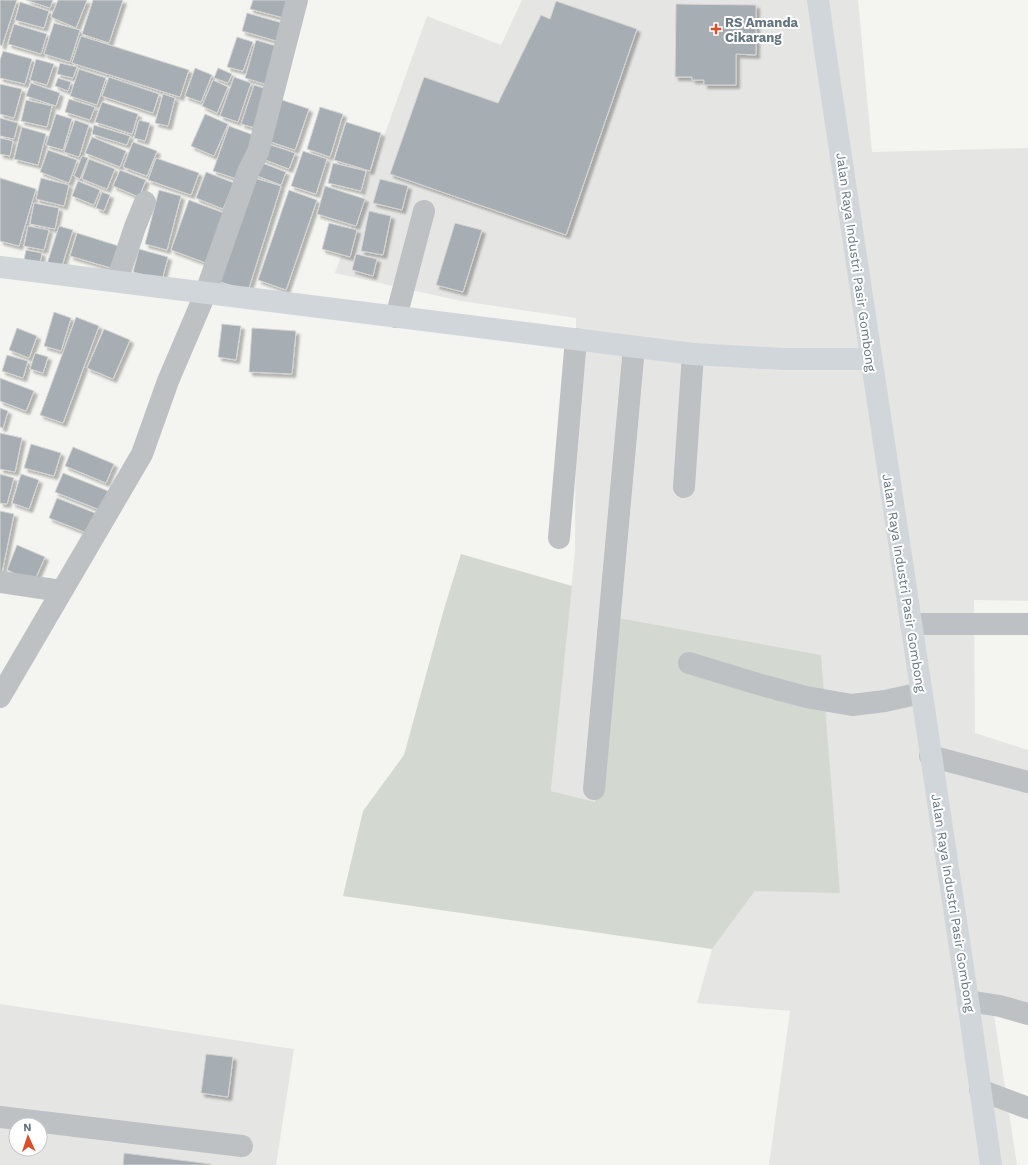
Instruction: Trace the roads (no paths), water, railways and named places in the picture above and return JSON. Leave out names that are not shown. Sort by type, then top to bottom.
[{"type":"main road","name":"Jalan Raya Industri Pasir Gombong","points":[[818,0],[870,359],[968,1001],[991,1165]]},
{"type":"main road","points":[[0,267],[693,354],[784,359],[870,359]]},
{"type":"street","points":[[0,697],[142,454],[168,381],[206,292],[248,172],[258,152],[297,0]]},
{"type":"street","points":[[117,281],[145,202]]},
{"type":"street","points":[[396,317],[424,211]]},
{"type":"street","points":[[560,538],[576,339]]},
{"type":"street","points":[[594,789],[634,347]]},
{"type":"street","points":[[684,488],[693,354]]},
{"type":"street","points":[[0,582],[61,591]]},
{"type":"street","points":[[911,624],[1028,624]]},
{"type":"street","points":[[689,663],[806,697],[852,705],[885,701],[921,693]]},
{"type":"street","points":[[930,756],[1028,782]]},
{"type":"street","points":[[968,1001],[1000,1006],[1028,1014]]},
{"type":"street","points":[[980,1090],[1028,1108]]},
{"type":"street","points":[[0,1117],[242,1146]]},
{"type":"place","name":"RS Amanda Cikarang","points":[[716,29]]}]
